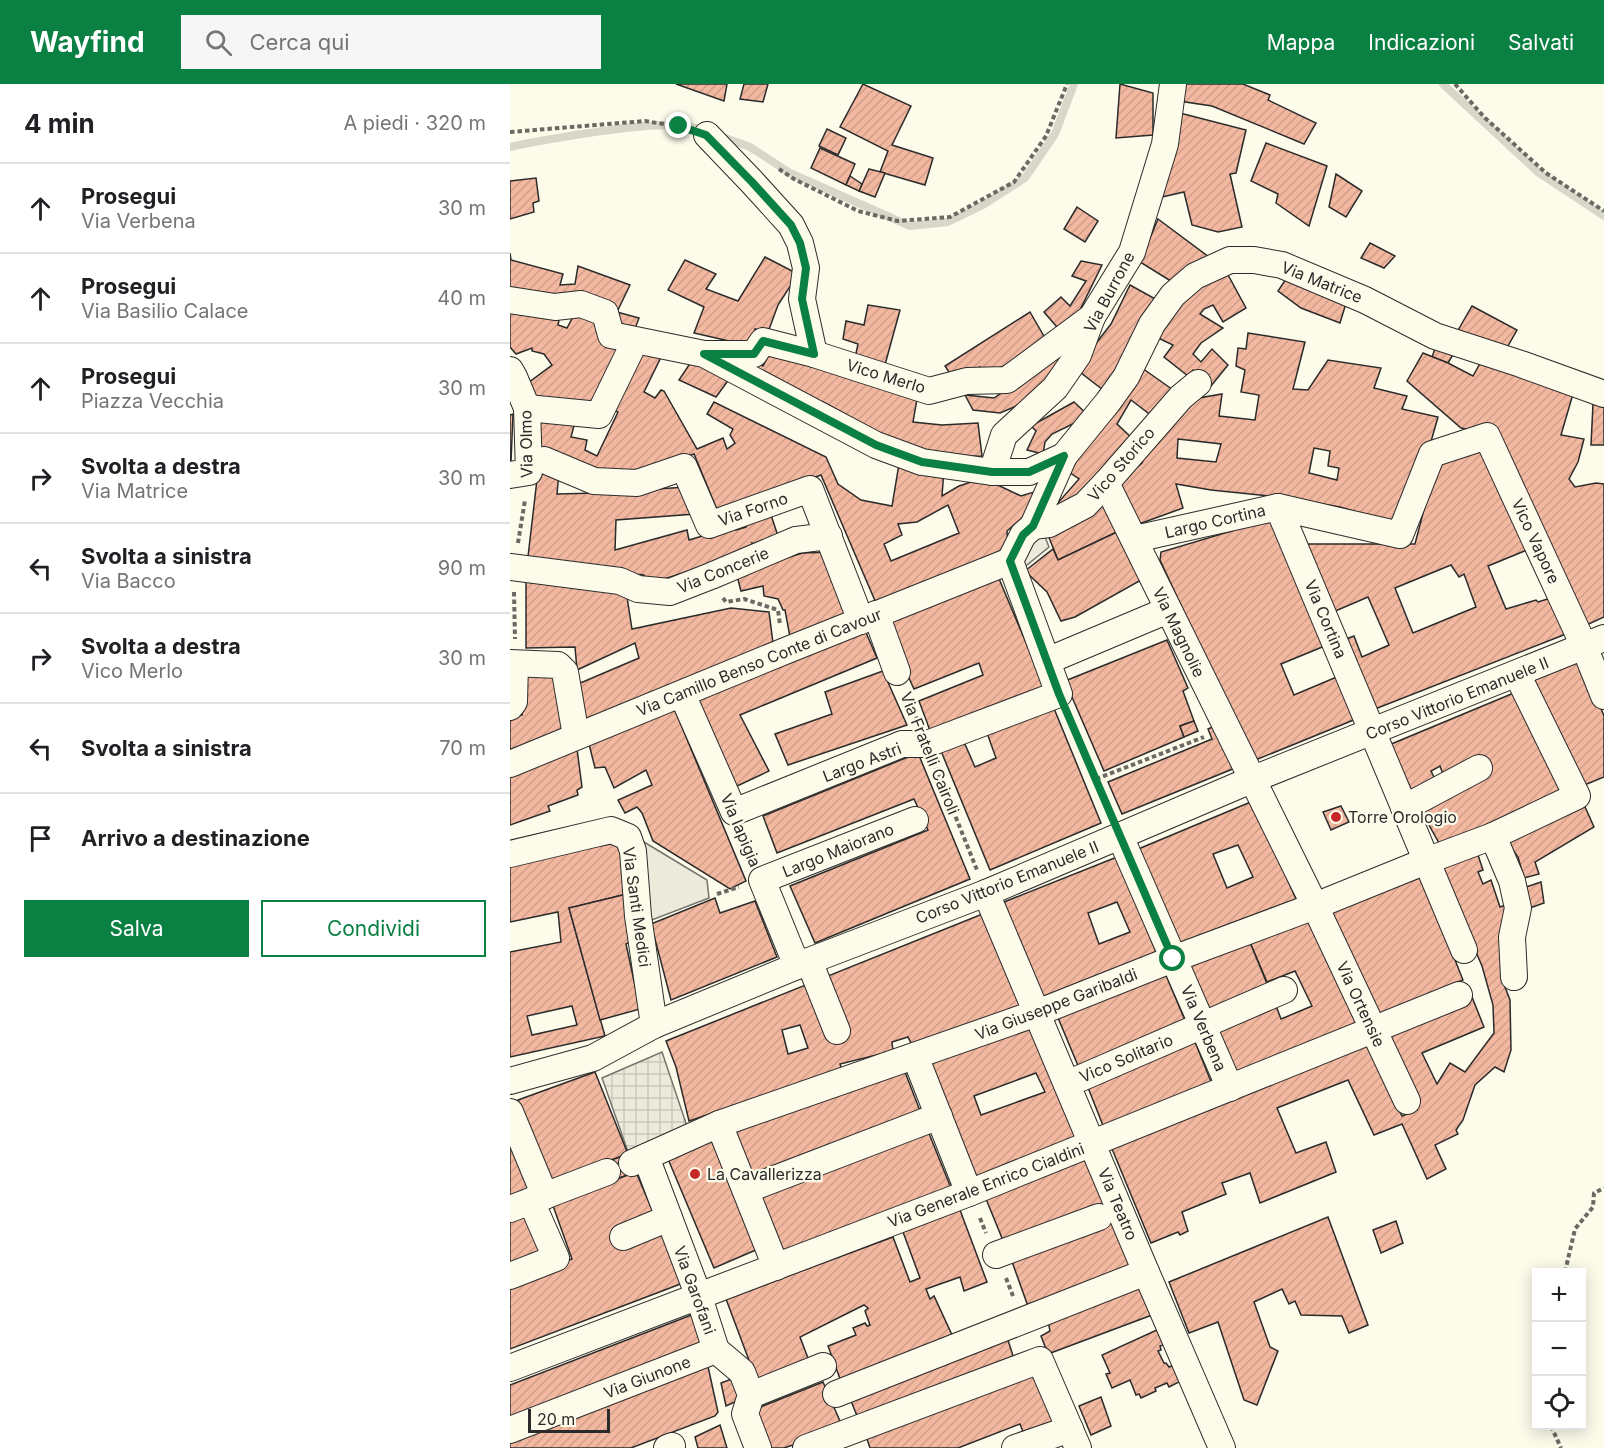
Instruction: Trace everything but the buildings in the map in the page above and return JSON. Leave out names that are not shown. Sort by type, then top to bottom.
[{"type":"street","name":"Via Burrone","points":[[992,472],[1004,435],[1055,388],[1078,355],[1092,317],[1132,252],[1165,144],[1173,84]]},
{"type":"street","points":[[706,135],[791,225],[800,243],[806,268],[802,299],[814,354]]},
{"type":"street","name":"Via Matrice","points":[[1010,561],[1028,530],[1064,456],[1108,402],[1125,376],[1152,324],[1173,295],[1195,276],[1230,260],[1254,260],[1282,265],[1365,300],[1435,336],[1604,394]]},
{"type":"street","points":[[510,300],[555,307],[581,304],[604,313],[612,335],[704,354],[876,445],[922,462],[992,472],[1029,472],[1064,456]]},
{"type":"street","name":"Vico Merlo","points":[[704,354],[754,354],[763,341],[814,354],[929,391],[967,381],[1007,380],[1092,317]]},
{"type":"street","points":[[521,404],[599,415],[635,341]]},
{"type":"street","name":"Via Olmo","points":[[510,370],[521,404],[528,469]]},
{"type":"street","name":"Vico Storico","points":[[1028,530],[1049,524],[1085,505],[1181,397],[1198,383]]},
{"type":"street","name":"Largo Cortina","points":[[1135,539],[1278,507],[1400,535],[1432,454],[1487,436]]},
{"type":"street","name":"Vico Vapore","points":[[1487,436],[1594,642],[1604,696]]},
{"type":"street","name":"Via Forno","points":[[528,469],[594,481],[637,483],[684,467],[709,525],[810,489],[829,536]]},
{"type":"street","name":"Via Magnolie","points":[[1106,483],[1315,906]]},
{"type":"street","name":"Via Cortina","points":[[1278,507],[1464,950]]},
{"type":"street","name":"Via Concerie","points":[[512,567],[620,581],[638,589],[669,592],[796,540],[829,536]]},
{"type":"street","name":"Via Fratelli Cairoli","points":[[829,536],[897,672]]},
{"type":"street","points":[[1010,561],[1059,694]]},
{"type":"street","name":"Via Camillo Benso Conte di Cavour","points":[[510,764],[1010,561]]},
{"type":"street","points":[[1047,661],[1168,610]]},
{"type":"street","name":"Corso Vittorio Emanuele II","points":[[510,1081],[593,1058],[654,1026],[803,964],[987,893],[1251,780],[1594,642]]},
{"type":"street","points":[[510,707],[514,702],[512,664],[558,665],[565,672],[576,736]]},
{"type":"street","name":"Via Giuseppe Garibaldi","points":[[639,1160],[719,1124],[1037,1013],[1315,906],[1493,836],[1577,796],[1517,674]]},
{"type":"street","name":"Via Iapigia","points":[[682,694],[734,812]]},
{"type":"street","name":"Largo Astri","points":[[734,812],[902,744],[927,744],[1059,694]]},
{"type":"street","points":[[1404,808],[1479,768]]},
{"type":"street","name":"Largo Maiorano","points":[[762,880],[915,820]]},
{"type":"street","name":"Via Santi Medici","points":[[510,854],[611,830],[628,837],[633,851],[638,916],[654,1026]]},
{"type":"street","name":"Via Verbena","points":[[1120,836],[1230,1088]]},
{"type":"street","points":[[1493,836],[1512,881],[1518,908],[1512,938],[1514,977]]},
{"type":"street","name":"Via Iapigia","points":[[762,880],[837,1031]]},
{"type":"street","name":"Via Teatro","points":[[987,893],[1222,1448]]},
{"type":"street","name":"Via Ortensie","points":[[1315,906],[1407,1101]]},
{"type":"street","name":"Vico Solitario","points":[[1067,1084],[1284,990]]},
{"type":"street","name":"Via Generale Enrico Cialdini","points":[[510,1368],[969,1192],[1459,995]]},
{"type":"street","points":[[915,1056],[969,1192]]},
{"type":"street","points":[[510,1112],[529,1202],[556,1258],[510,1276]]},
{"type":"street","points":[[746,1190],[939,1116]]},
{"type":"street","points":[[719,1124],[776,1267]]},
{"type":"street","name":"Via Garofani","points":[[639,1160],[669,1218],[699,1296],[716,1350],[742,1372],[751,1395]]},
{"type":"street","points":[[529,1202],[607,1172]]},
{"type":"street","points":[[996,1256],[1099,1216]]},
{"type":"street","points":[[622,1237],[669,1218]]},
{"type":"street","points":[[837,1394],[1146,1272]]},
{"type":"street","name":"Via Giunone","points":[[510,1430],[716,1350]]},
{"type":"street","points":[[806,1448],[1040,1360],[1074,1438],[1015,1448]]},
{"type":"street","points":[[758,1448],[745,1414],[751,1395],[824,1365]]},
{"type":"path","points":[[775,167],[858,211],[898,221],[950,217],[1014,182],[1046,136],[1067,84]]},
{"type":"path","points":[[1455,84],[1484,117],[1546,173],[1604,211]]},
{"type":"path","points":[[510,132],[645,121],[679,126],[706,135]]},
{"type":"path","name":"Via Olmo","points":[[512,664],[512,567],[528,469]]},
{"type":"path","points":[[711,576],[726,602],[744,599],[778,610],[784,651]]},
{"type":"path","name":"Via Fratelli Cairoli","points":[[897,672],[987,893]]},
{"type":"path","points":[[1059,694],[1120,836]]},
{"type":"path","points":[[1096,779],[1205,736]]},
{"type":"path","name":"Via Iapigia","points":[[734,812],[762,880]]},
{"type":"path","points":[[1566,1268],[1575,1229],[1593,1207],[1594,1193],[1604,1188]]},
{"type":"path","points":[[1553,1430],[1561,1448]]},
{"type":"shaded area","points":[[1042,529],[1049,547],[1022,569],[1017,537]]},
{"type":"shaded area","points":[[634,836],[707,880],[709,898],[644,923]]},
{"type":"shaded area","points":[[662,1052],[691,1138],[632,1163],[602,1078]]},
{"type":"waterway","points":[[720,136],[750,147],[790,173],[910,226],[948,222],[983,205],[1025,178],[1055,134],[1074,84]]},
{"type":"waterway","points":[[1443,84],[1539,173],[1604,216]]},
{"type":"waterway","points":[[510,147],[569,136],[647,126],[662,125],[705,130]]},
{"type":"place","name":"Torre Orologio","points":[[1336,817]]},
{"type":"place","name":"La Cavallerizza","points":[[695,1174]]},
{"type":"route","points":[[679,126],[706,135],[791,225],[800,243],[806,268],[802,299],[814,354],[763,341],[754,354],[704,354],[876,445],[922,462],[992,472],[1029,472],[1064,456],[1033,526],[1023,535],[1010,561],[1059,694],[1173,959]]}]
